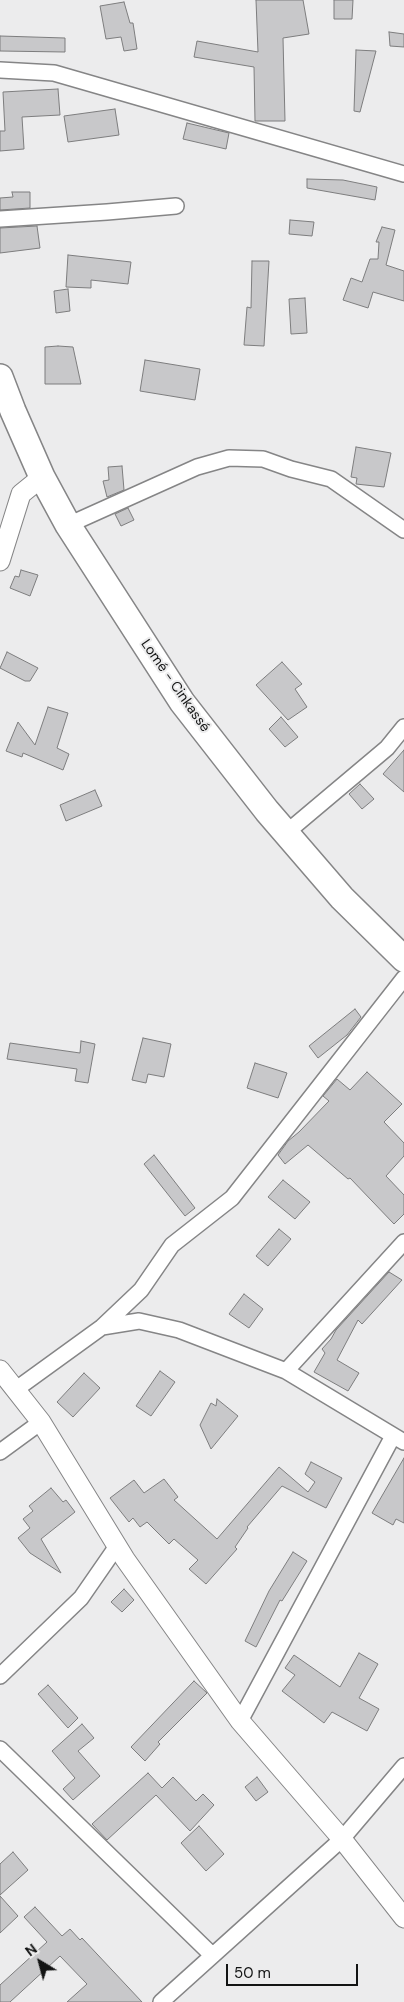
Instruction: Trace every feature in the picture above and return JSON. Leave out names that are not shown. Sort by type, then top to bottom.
[{"type":"highway","name":"Lomé - Cinkassé","points":[[0,377],[6,411],[68,525],[182,702],[267,811],[342,898],[404,959]]},
{"type":"street","points":[[0,70],[54,73],[404,174]]},
{"type":"street","points":[[0,218],[176,206]]},
{"type":"street","points":[[68,525],[197,467],[229,458],[264,459],[291,469],[331,479],[404,530]]},
{"type":"street","points":[[0,561],[21,494],[42,477]]},
{"type":"street","points":[[286,833],[387,748],[404,727]]},
{"type":"street","points":[[15,1390],[102,1326],[141,1290],[172,1245],[232,1198],[404,978]]},
{"type":"street","points":[[286,1371],[404,1242]]},
{"type":"street","points":[[102,1326],[139,1321],[179,1330],[286,1371],[399,1439],[240,1720]]},
{"type":"street","points":[[0,1370],[41,1422],[117,1546],[240,1720],[342,1839],[404,1918]]},
{"type":"street","points":[[0,1452],[41,1422]]},
{"type":"street","points":[[0,1676],[81,1598],[117,1546]]},
{"type":"street","points":[[0,1749],[212,1955]]},
{"type":"street","points":[[161,2002],[342,1839],[404,1766]]},
{"type":"building","points":[[256,0],[303,0],[309,34],[283,38],[285,121],[255,121],[254,67],[194,57],[197,41],[258,52]]},
{"type":"building","points":[[334,0],[353,0],[352,19],[334,19]]},
{"type":"building","points":[[124,2],[130,23],[133,23],[137,49],[124,51],[121,37],[106,39],[100,6]]},
{"type":"building","points":[[389,32],[404,34],[404,47],[390,46]]},
{"type":"building","points":[[0,36],[65,38],[65,52],[0,51]]},
{"type":"building","points":[[356,50],[376,51],[360,112],[354,111]]},
{"type":"building","points":[[58,89],[60,115],[22,117],[24,149],[0,151],[0,131],[5,131],[3,92]]},
{"type":"building","points":[[115,109],[119,135],[68,142],[64,116]]},
{"type":"building","points":[[187,123],[229,133],[226,149],[183,139]]},
{"type":"building","points":[[307,179],[343,180],[377,187],[375,200],[307,188]]},
{"type":"building","points":[[12,192],[30,192],[30,208],[0,210],[0,198],[13,197]]},
{"type":"building","points":[[290,220],[314,222],[312,236],[289,234]]},
{"type":"building","points":[[37,226],[40,248],[0,253],[0,228]]},
{"type":"building","points":[[382,227],[395,230],[386,265],[404,271],[404,301],[373,292],[368,308],[343,300],[351,278],[362,282],[370,259],[378,259],[379,242],[376,242]]},
{"type":"building","points":[[68,255],[131,262],[128,284],[91,280],[91,288],[66,287]]},
{"type":"building","points":[[252,261],[269,261],[264,346],[244,345],[247,307],[251,308]]},
{"type":"building","points":[[68,289],[70,311],[56,313],[54,291]]},
{"type":"building","points":[[305,298],[307,333],[291,334],[289,299]]},
{"type":"building","points":[[45,347],[73,347],[81,384],[45,384]]},
{"type":"building","points":[[145,360],[200,369],[195,400],[140,391]]},
{"type":"building","points":[[356,447],[391,453],[384,487],[356,484],[357,478],[351,477]]},
{"type":"building","points":[[122,466],[124,490],[107,497],[103,481],[109,480],[108,467]]},
{"type":"building","points":[[128,508],[134,520],[121,526],[115,514]]},
{"type":"building","points":[[21,570],[38,575],[30,596],[10,588],[15,576],[19,577]]},
{"type":"building","points":[[7,652],[38,668],[30,681],[25,681],[0,668]]},
{"type":"building","points":[[282,662],[302,684],[295,689],[307,707],[288,720],[256,685]]},
{"type":"building","points":[[48,707],[68,713],[57,748],[69,754],[63,770],[23,753],[22,757],[6,751],[18,722],[35,745]]},
{"type":"building","points":[[281,717],[298,737],[285,747],[269,729]]},
{"type":"building","points":[[404,750],[404,792],[383,774]]},
{"type":"building","points":[[360,784],[374,799],[362,809],[349,794]]},
{"type":"building","points":[[95,790],[102,806],[66,821],[60,805]]},
{"type":"building","points":[[355,1009],[361,1017],[347,1035],[318,1058],[309,1046]]},
{"type":"building","points":[[143,1038],[171,1044],[164,1077],[148,1074],[146,1083],[132,1080]]},
{"type":"building","points":[[81,1041],[95,1044],[88,1083],[75,1081],[77,1069],[7,1059],[10,1043],[80,1053]]},
{"type":"building","points":[[255,1063],[287,1073],[278,1098],[247,1088]]},
{"type":"building","points":[[367,1072],[402,1104],[384,1122],[404,1143],[404,1156],[386,1176],[404,1195],[404,1214],[394,1224],[350,1178],[348,1179],[308,1145],[285,1164],[278,1155],[288,1141],[329,1101],[323,1096],[337,1079],[350,1090]]},
{"type":"building","points":[[154,1155],[195,1208],[185,1216],[144,1164]]},
{"type":"building","points":[[283,1180],[310,1202],[295,1219],[268,1197]]},
{"type":"building","points":[[279,1229],[291,1239],[268,1266],[256,1256]]},
{"type":"building","points":[[389,1272],[402,1280],[362,1324],[358,1320],[337,1360],[359,1373],[348,1391],[314,1372],[325,1353],[322,1349],[336,1330]]},
{"type":"building","points":[[244,1294],[263,1309],[249,1328],[229,1314]]},
{"type":"building","points":[[160,1371],[175,1382],[151,1416],[136,1406]]},
{"type":"building","points":[[84,1373],[100,1388],[73,1417],[57,1402]]},
{"type":"building","points":[[217,1399],[238,1416],[211,1449],[200,1425],[211,1403],[216,1406]]},
{"type":"building","points":[[404,1458],[404,1523],[396,1519],[393,1525],[372,1513]]},
{"type":"building","points":[[311,1462],[342,1478],[326,1508],[282,1486],[247,1527],[235,1547],[237,1549],[206,1584],[189,1569],[198,1560],[174,1539],[169,1544],[147,1522],[140,1527],[133,1518],[129,1522],[110,1498],[134,1480],[144,1493],[164,1479],[178,1497],[174,1500],[217,1539],[279,1467],[308,1492],[315,1482],[305,1474]]},
{"type":"building","points":[[51,1488],[63,1502],[66,1500],[75,1512],[41,1539],[61,1573],[30,1553],[18,1538],[30,1528],[23,1519],[33,1511],[29,1506]]},
{"type":"building","points":[[293,1552],[307,1561],[282,1601],[280,1600],[256,1647],[245,1641],[269,1591]]},
{"type":"building","points":[[124,1589],[134,1600],[122,1612],[111,1602]]},
{"type":"building","points":[[359,1653],[378,1664],[359,1698],[379,1709],[367,1731],[332,1712],[324,1723],[282,1691],[295,1675],[285,1668],[294,1655],[340,1687]]},
{"type":"building","points":[[194,1681],[207,1693],[158,1742],[160,1744],[145,1761],[131,1747]]},
{"type":"building","points":[[48,1685],[78,1718],[68,1728],[38,1694]]},
{"type":"building","points":[[82,1724],[94,1738],[78,1751],[100,1776],[73,1800],[63,1789],[75,1778],[52,1751]]},
{"type":"building","points":[[148,1773],[162,1788],[173,1777],[196,1801],[203,1794],[214,1805],[190,1831],[156,1795],[107,1840],[92,1824]]},
{"type":"building","points":[[257,1777],[268,1792],[256,1801],[245,1787]]},
{"type":"building","points":[[199,1826],[224,1854],[206,1871],[181,1843]]},
{"type":"building","points":[[13,1852],[28,1870],[0,1895],[0,1864]]},
{"type":"building","points":[[0,1896],[18,1916],[0,1933]]},
{"type":"building","points":[[35,1907],[62,1936],[70,1929],[80,1940],[82,1938],[142,2002],[67,2002],[87,1984],[60,1956],[10,2002],[0,2002],[0,1985],[47,1942],[24,1917]]}]
